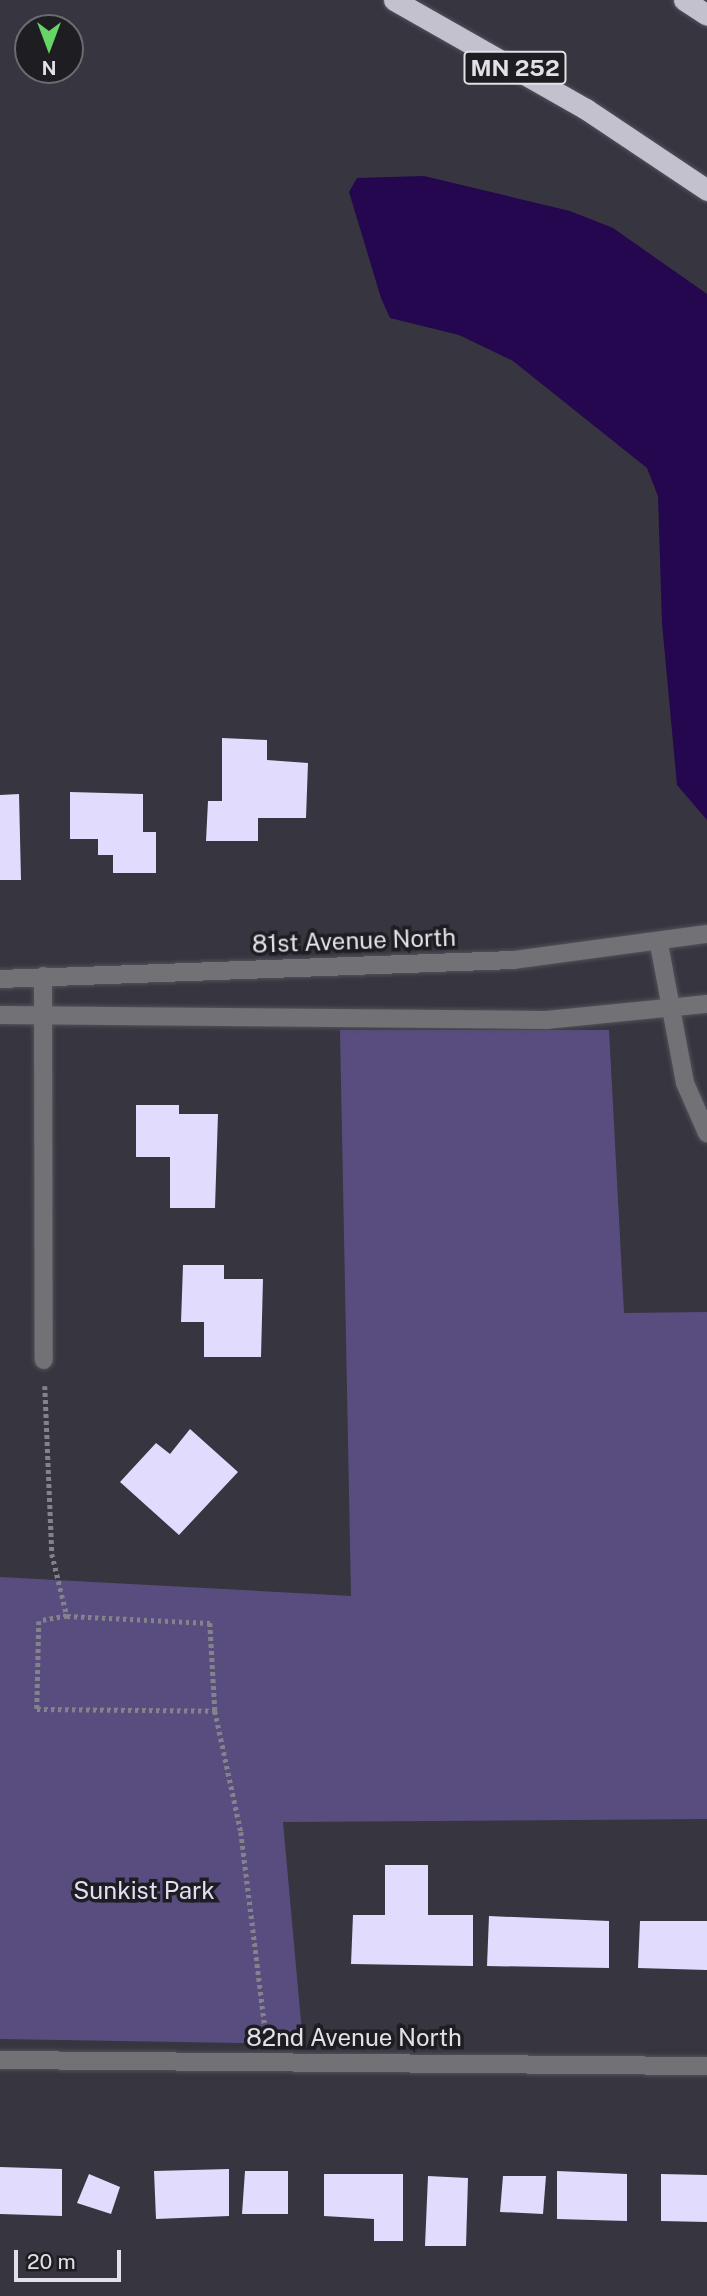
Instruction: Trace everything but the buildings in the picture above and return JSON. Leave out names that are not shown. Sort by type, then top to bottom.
[{"type":"highway","name":"MN 252","points":[[394,0],[586,109],[707,190]]},
{"type":"highway","points":[[684,0],[707,15]]},
{"type":"street","name":"81st Avenue North","points":[[0,979],[514,960],[659,943],[707,934]]},
{"type":"street","points":[[659,943],[685,1083],[707,1133]]},
{"type":"street","points":[[43,976],[44,1360]]},
{"type":"street","points":[[0,1015],[546,1020],[707,1004]]},
{"type":"street","name":"82nd Avenue North","points":[[0,2060],[707,2066]]},
{"type":"path","points":[[44,1360],[52,1554],[67,1616]]},
{"type":"path","points":[[215,1711],[37,1709],[39,1621],[67,1616],[209,1623],[215,1711],[241,1832],[273,2062]]},
{"type":"green space","name":"Sunkist Park","points":[[340,1030],[609,1030],[624,1313],[707,1312],[707,1819],[283,1822],[303,2044],[0,2039],[0,1577],[351,1596]]},
{"type":"shaded area","points":[[424,176],[570,211],[613,228],[707,294],[707,820],[677,785],[662,623],[658,496],[647,468],[513,361],[459,335],[390,318],[381,298],[349,192],[357,178]]}]
